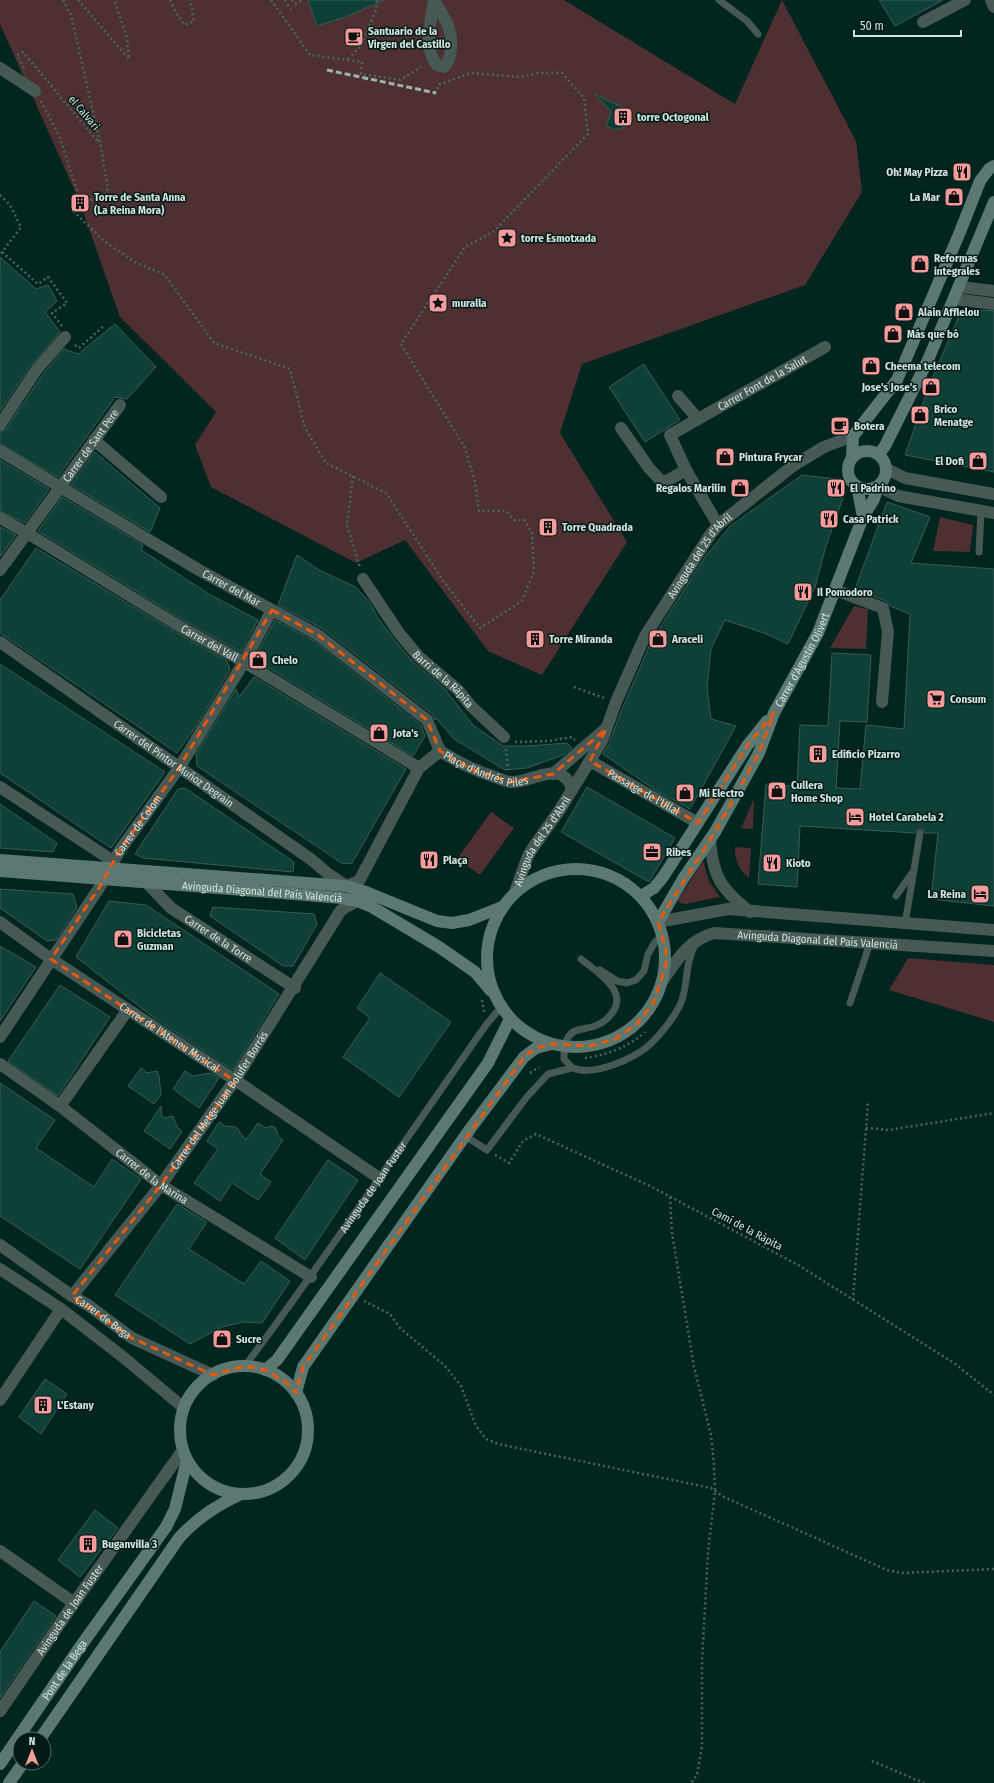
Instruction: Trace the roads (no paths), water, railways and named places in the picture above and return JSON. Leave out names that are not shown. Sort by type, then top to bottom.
[{"type":"street","points":[[923,22],[965,0]]},
{"type":"street","points":[[991,0],[994,7]]},
{"type":"street","points":[[0,68],[35,91]]},
{"type":"street","name":"Avinguda del 25 d'Abril","points":[[515,892],[528,856],[602,741],[616,702],[645,636],[693,560],[718,525],[794,465],[819,450],[852,436],[897,380],[980,181],[989,169],[994,166]]},
{"type":"street","points":[[879,454],[885,446],[928,360],[960,287],[994,202]]},
{"type":"street","points":[[960,287],[994,291]]},
{"type":"street","points":[[954,299],[994,304]]},
{"type":"street","points":[[0,425],[37,369],[65,337]]},
{"type":"street","name":"Carrer Font de la Salut","points":[[718,525],[686,470],[670,435],[825,347]]},
{"type":"street","points":[[678,396],[698,419]]},
{"type":"street","name":"Carrer de Sant Pere","points":[[0,570],[120,405]]},
{"type":"street","points":[[621,428],[649,468],[663,483],[686,470]]},
{"type":"street","points":[[852,436],[852,457],[848,470],[849,476],[857,486],[863,518]]},
{"type":"street","points":[[94,440],[161,497]]},
{"type":"street","name":"Carrer del Mar","points":[[0,450],[200,570],[318,635],[427,720],[440,751]]},
{"type":"street","points":[[852,457],[856,453],[865,450],[879,454],[886,463],[886,476],[878,486],[865,489],[857,486]]},
{"type":"street","points":[[887,469],[905,478],[994,494]]},
{"type":"street","points":[[878,486],[898,496],[994,514]]},
{"type":"street","name":"Carrer d'Agustin Olivert","points":[[774,713],[818,633],[863,518],[874,499],[878,486]]},
{"type":"street","name":"Carrer del Vall","points":[[0,518],[179,626],[244,662],[419,768]]},
{"type":"street","name":"Barri de la Ràpita","points":[[363,579],[399,633],[418,656],[458,690],[504,737]]},
{"type":"street","points":[[835,590],[883,608],[888,632],[882,702]]},
{"type":"street","name":"Carrer de Colom","points":[[0,1037],[104,880],[111,864],[179,768],[244,662],[272,610]]},
{"type":"street","name":"Carrer del Pintor Muñoz Degrain","points":[[0,642],[312,860],[327,873],[346,886]]},
{"type":"street","points":[[641,896],[654,888],[664,878],[747,746],[774,713]]},
{"type":"street","points":[[658,922],[683,879],[710,840],[759,753],[774,713]]},
{"type":"street","name":"Avinguda del 25 d'Abril","points":[[553,774],[606,729]]},
{"type":"street","name":"Plaça d'Andrés Piles","points":[[346,886],[359,881],[419,768],[440,751],[471,769],[510,782],[553,774]]},
{"type":"street","name":"Passatge de l'Ullal","points":[[590,761],[698,823]]},
{"type":"street","points":[[553,774],[561,774],[570,781],[572,788]]},
{"type":"street","points":[[0,787],[111,864]]},
{"type":"street","name":"Avinguda Diagonal del País Valencià","points":[[710,840],[712,862],[721,884],[737,901],[751,912]]},
{"type":"street","name":"Avinguda Diagonal del País Valencià","points":[[0,860],[111,864],[346,886],[366,892],[437,921],[452,923],[469,920],[502,907]]},
{"type":"street","points":[[565,869],[593,870],[619,879],[641,896],[658,922],[663,935],[666,950],[666,965],[663,980],[653,1004],[636,1024],[615,1039],[590,1046],[564,1047],[551,1044],[529,1034],[510,1019],[494,995],[488,978],[486,959],[487,947],[493,923],[502,907],[515,892],[538,877],[565,869]]},
{"type":"street","name":"Avinguda Diagonal del País Valencià","points":[[0,871],[341,898],[357,901],[372,907],[439,947],[475,972],[494,995]]},
{"type":"street","name":"Carrer de la Torre","points":[[147,883],[171,908],[295,988]]},
{"type":"street","name":"Carrer del Metge Juan Bolufer Borrás","points":[[72,1296],[161,1185],[236,1080],[271,1023],[295,988],[342,910],[357,901]]},
{"type":"street","name":"Avinguda Diagonal del País Valencià","points":[[658,922],[678,917],[688,917],[710,911],[728,909],[994,930]]},
{"type":"street","name":"Carrer de l'Ateneu Musical","points":[[0,922],[51,959],[236,1080],[379,1178]]},
{"type":"street","name":"Avinguda Diagonal del País Valencià","points":[[663,980],[681,954],[701,937],[714,933],[994,951]]},
{"type":"street","points":[[60,1106],[127,1010]]},
{"type":"street","name":"Avinguda de Joan Fuster","points":[[265,1370],[277,1360],[488,1063],[510,1019]]},
{"type":"street","points":[[296,1393],[303,1367],[465,1136],[524,1057],[536,1048],[551,1044]]},
{"type":"street","name":"Carrer de la Marina","points":[[0,1064],[60,1106],[161,1185],[311,1277]]},
{"type":"street","name":"Carrer de Bega","points":[[0,1246],[72,1296],[88,1305],[132,1338],[213,1375]]},
{"type":"street","name":"Carrer de Bega","points":[[0,1269],[61,1309],[123,1356],[184,1408]]},
{"type":"street","points":[[0,1400],[61,1309]]},
{"type":"street","points":[[245,1366],[265,1370],[287,1383],[296,1393],[305,1411],[308,1432],[304,1453],[294,1471],[278,1485],[259,1493],[239,1495],[217,1488],[200,1477],[185,1455],[180,1436],[181,1422],[184,1408],[191,1395],[201,1383],[213,1375],[229,1368],[245,1366]]},
{"type":"street","name":"Avinguda de Joan Fuster","points":[[0,1711],[74,1603],[185,1455]]},
{"type":"street","name":"Pont de la Bega","points":[[0,1764],[80,1647],[157,1542],[172,1515],[185,1455]]},
{"type":"street","name":"Pont de la Bega","points":[[46,1731],[179,1538],[193,1522],[211,1510],[239,1495]]},
{"type":"street","points":[[0,1551],[74,1603]]},
{"type":"street","points":[[9,1783],[17,1771]]},
{"type":"lane","points":[[719,0],[748,21],[758,34]]},
{"type":"lane","points":[[979,552],[981,511]]},
{"type":"lane","points":[[905,924],[920,833]]},
{"type":"lane","points":[[896,896],[913,872]]},
{"type":"lane","points":[[572,1068],[564,1059],[564,1047],[569,1035],[574,1031],[594,1026],[608,1018],[617,1006],[617,996],[612,985],[581,959],[617,981],[627,982],[636,980],[644,971],[648,954],[655,942],[663,935]]},
{"type":"lane","points":[[465,1136],[487,1150],[526,1098],[548,1074],[572,1068],[587,1070],[608,1066],[641,1052],[662,1033],[682,1001],[687,979],[687,967],[690,954],[697,940]]},
{"type":"lane","points":[[850,1003],[870,943]]},
{"type":"lane","name":"Avinguda de Joan Fuster","points":[[245,1366],[311,1277],[486,1025],[501,1007]]},
{"type":"railway","points":[[327,70],[436,93]]},
{"type":"place","name":"Santuario de la Virgen del Castillo","points":[[354,37]]},
{"type":"place","name":"torre Octogonal","points":[[623,117]]},
{"type":"place","name":"Oh! May Pizza","points":[[962,172]]},
{"type":"place","name":"La Mar","points":[[954,197]]},
{"type":"place","name":"Torre de Santa Anna (La Reina Mora)","points":[[80,203]]},
{"type":"place","name":"torre Esmotxada","points":[[507,238]]},
{"type":"place","name":"Reformas integrales","points":[[920,264]]},
{"type":"place","name":"muralla","points":[[438,303]]},
{"type":"place","name":"Alain Afflelou","points":[[904,312]]},
{"type":"place","name":"Más que bó","points":[[893,334]]},
{"type":"place","name":"Cheema telecom","points":[[871,366]]},
{"type":"place","name":"Jose's Jose's","points":[[931,387]]},
{"type":"place","name":"Brico Menatge","points":[[920,415]]},
{"type":"place","name":"Botera","points":[[840,426]]},
{"type":"place","name":"Pintura Frycar","points":[[725,457]]},
{"type":"place","name":"El Dofi","points":[[978,461]]},
{"type":"place","name":"Regalos Marilin","points":[[740,488]]},
{"type":"place","name":"El Padrino","points":[[836,488]]},
{"type":"place","name":"Casa Patrick","points":[[829,519]]},
{"type":"place","name":"Torre Quadrada","points":[[548,527]]},
{"type":"place","name":"Il Pomodoro","points":[[803,592]]},
{"type":"place","name":"Torre Miranda","points":[[535,639]]},
{"type":"place","name":"Araceli","points":[[658,639]]},
{"type":"place","name":"Chelo","points":[[258,660]]},
{"type":"place","name":"Consum","points":[[936,699]]},
{"type":"place","name":"Jota's","points":[[379,733]]},
{"type":"place","name":"Edificio Pizarro","points":[[818,754]]},
{"type":"place","name":"Cullera Home Shop","points":[[777,791]]},
{"type":"place","name":"Mi Electro","points":[[685,793]]},
{"type":"place","name":"Hotel Carabela 2","points":[[855,817]]},
{"type":"place","name":"Ribes","points":[[652,852]]},
{"type":"place","name":"Plaça","points":[[429,860]]},
{"type":"place","name":"Kioto","points":[[772,863]]},
{"type":"place","name":"La Reina","points":[[980,894]]},
{"type":"place","name":"Bicicletas Guzman","points":[[123,939]]},
{"type":"place","name":"Sucre","points":[[222,1339]]},
{"type":"place","name":"L'Estany","points":[[43,1405]]},
{"type":"place","name":"Buganvilla 3","points":[[88,1544]]}]
